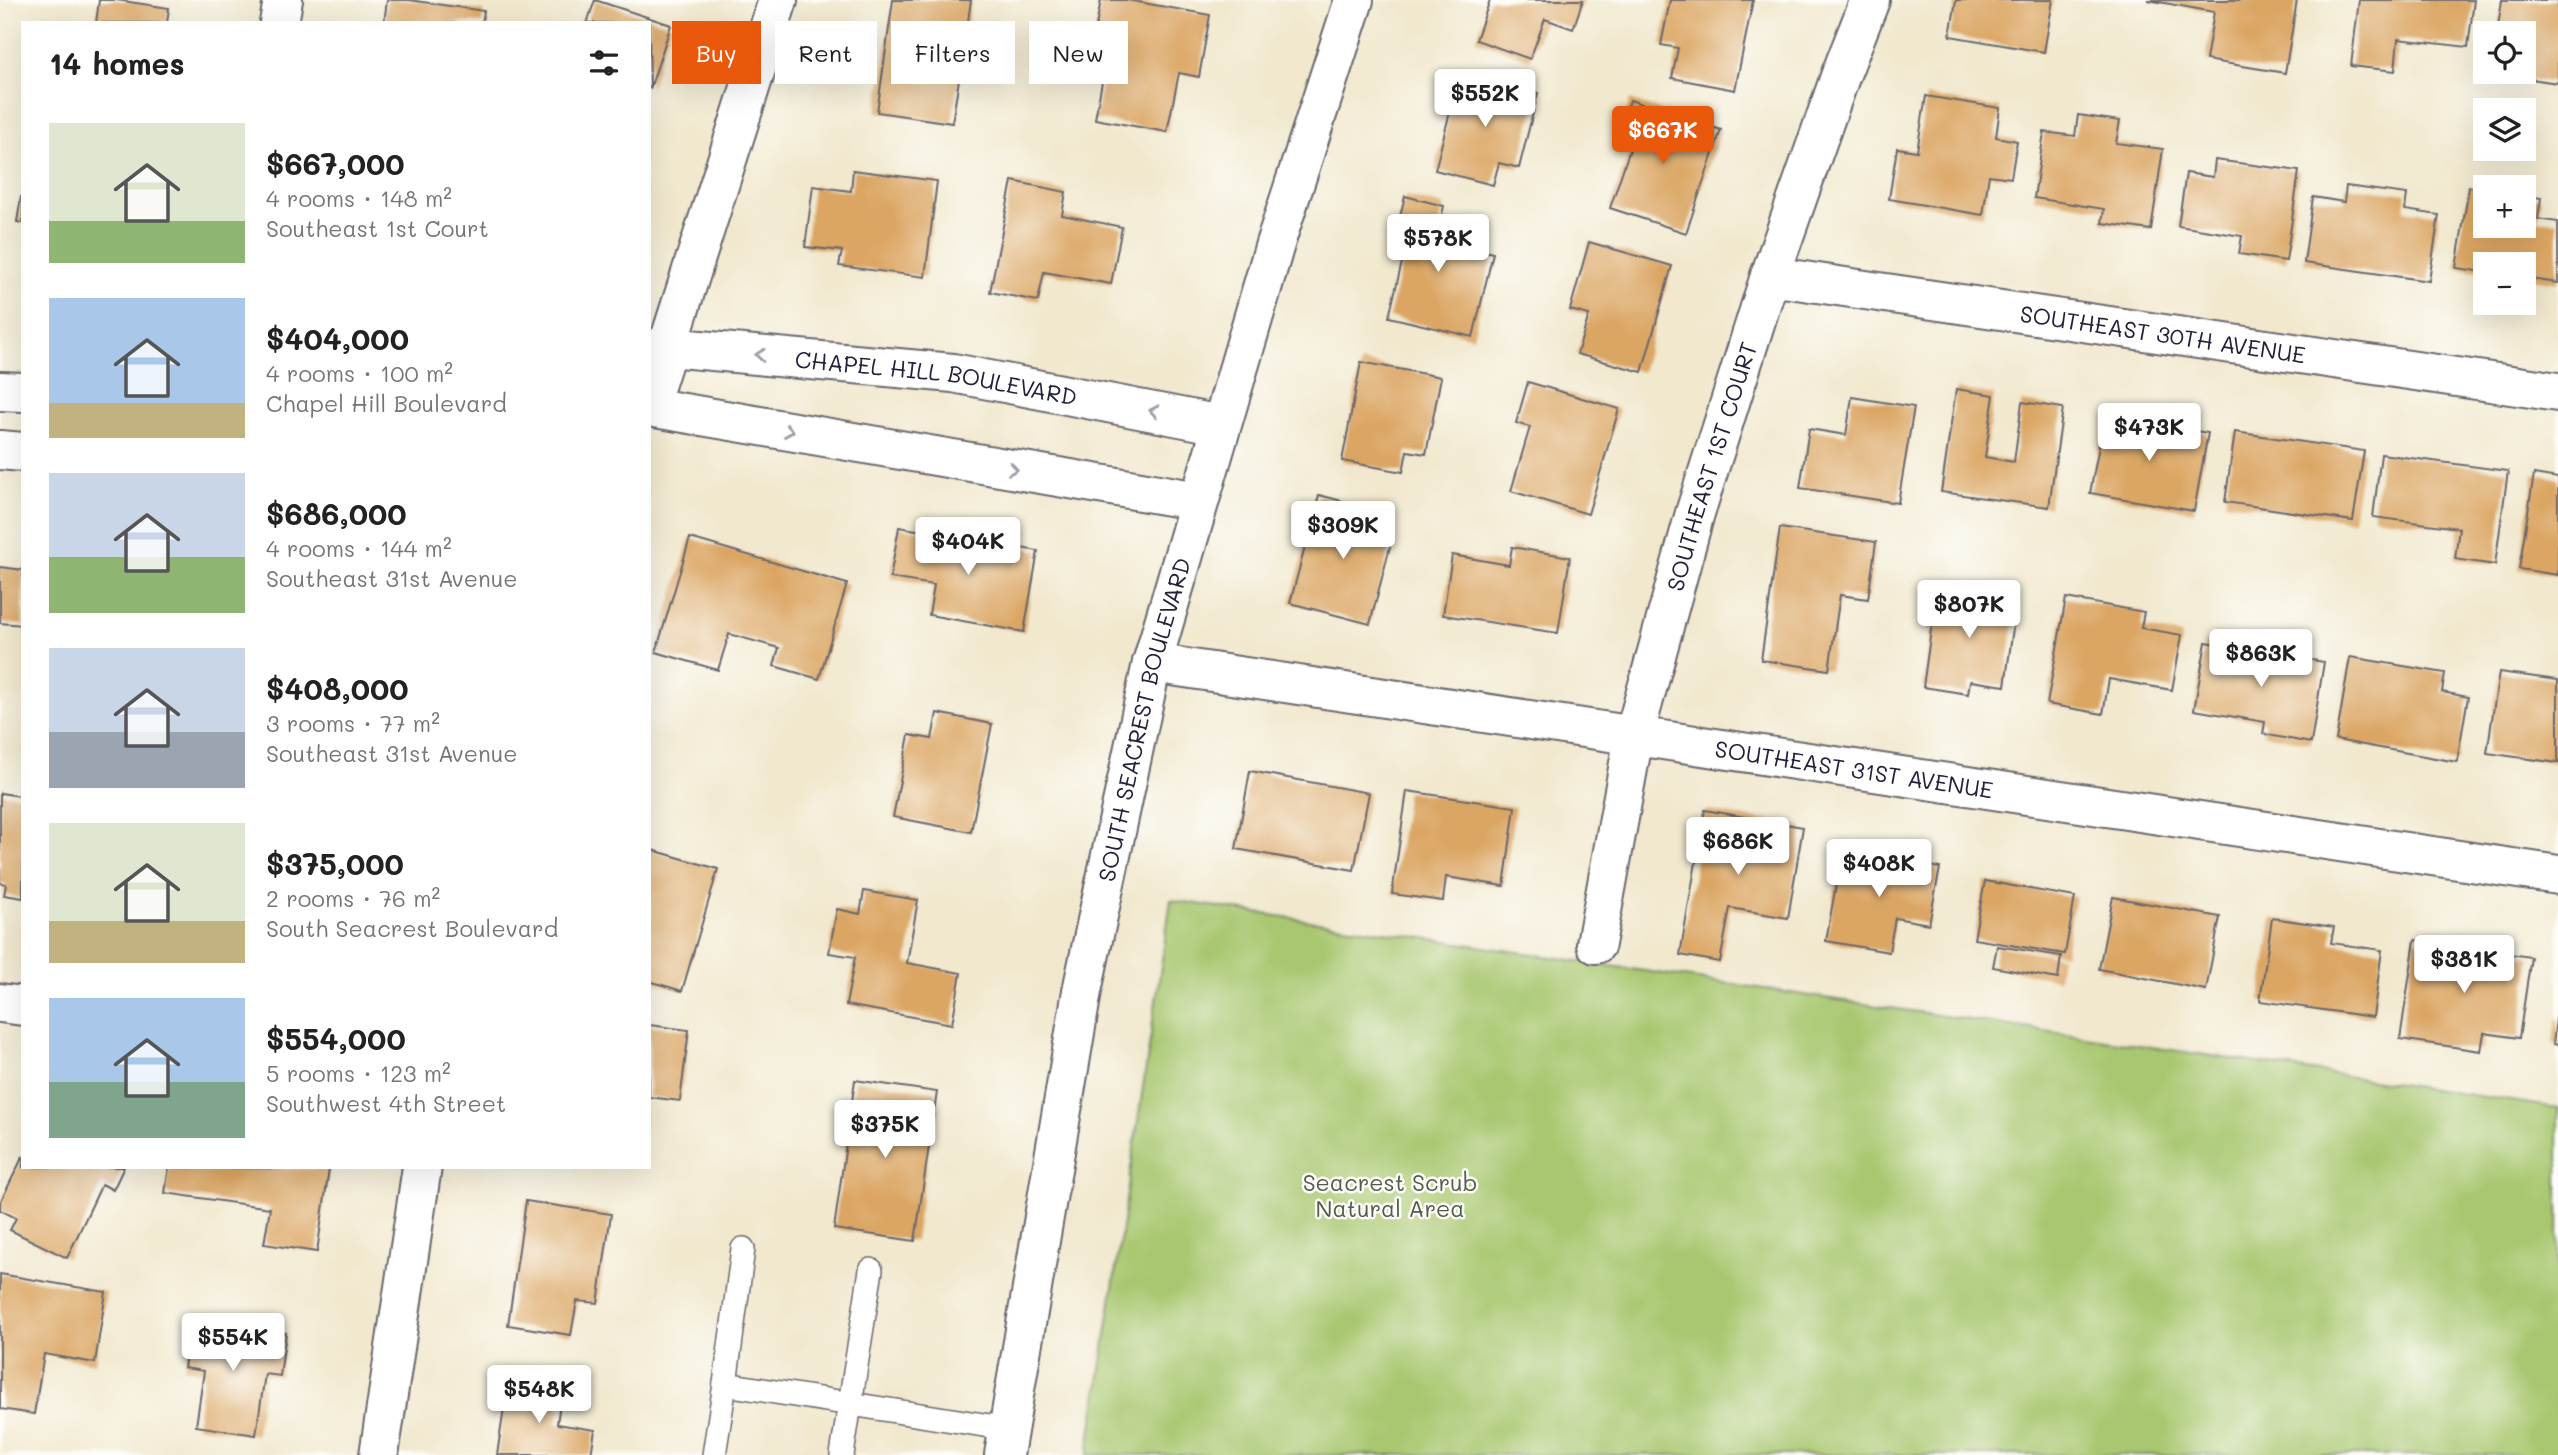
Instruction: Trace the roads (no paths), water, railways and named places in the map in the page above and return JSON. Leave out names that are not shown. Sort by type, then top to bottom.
[{"type":"street","points":[[279,21],[283,0]]},
{"type":"street","points":[[651,394],[659,348],[778,0]]},
{"type":"street","name":"SOUTH SEACREST BOULEVARD","points":[[1006,1442],[1082,990],[1152,663],[1275,244],[1354,0]]},
{"type":"street","name":"SOUTHEAST 1ST COURT","points":[[1596,944],[1634,736],[1695,513],[1770,276],[1870,0]]},
{"type":"street","name":"SOUTHEAST 30TH AVENUE","points":[[1770,276],[2558,392]]},
{"type":"street","name":"CHAPEL HILL BOULEVARD","points":[[659,348],[953,373],[1221,425]]},
{"type":"street","points":[[0,391],[21,392]]},
{"type":"street","points":[[651,406],[1199,501]]},
{"type":"street","points":[[0,450],[21,452]]},
{"type":"street","name":"SOUTHEAST 31ST AVENUE","points":[[1152,663],[2558,876]]},
{"type":"street","points":[[0,1003],[21,1006]]},
{"type":"street","points":[[379,1455],[422,1169]]},
{"type":"lane","points":[[714,1455],[743,1249]]},
{"type":"lane","points":[[842,1455],[871,1270]]},
{"type":"lane","points":[[725,1384],[851,1404],[1006,1442]]},
{"type":"park label","name":"Seacrest Scrub Natural Area","points":[[1390,1195]]}]
